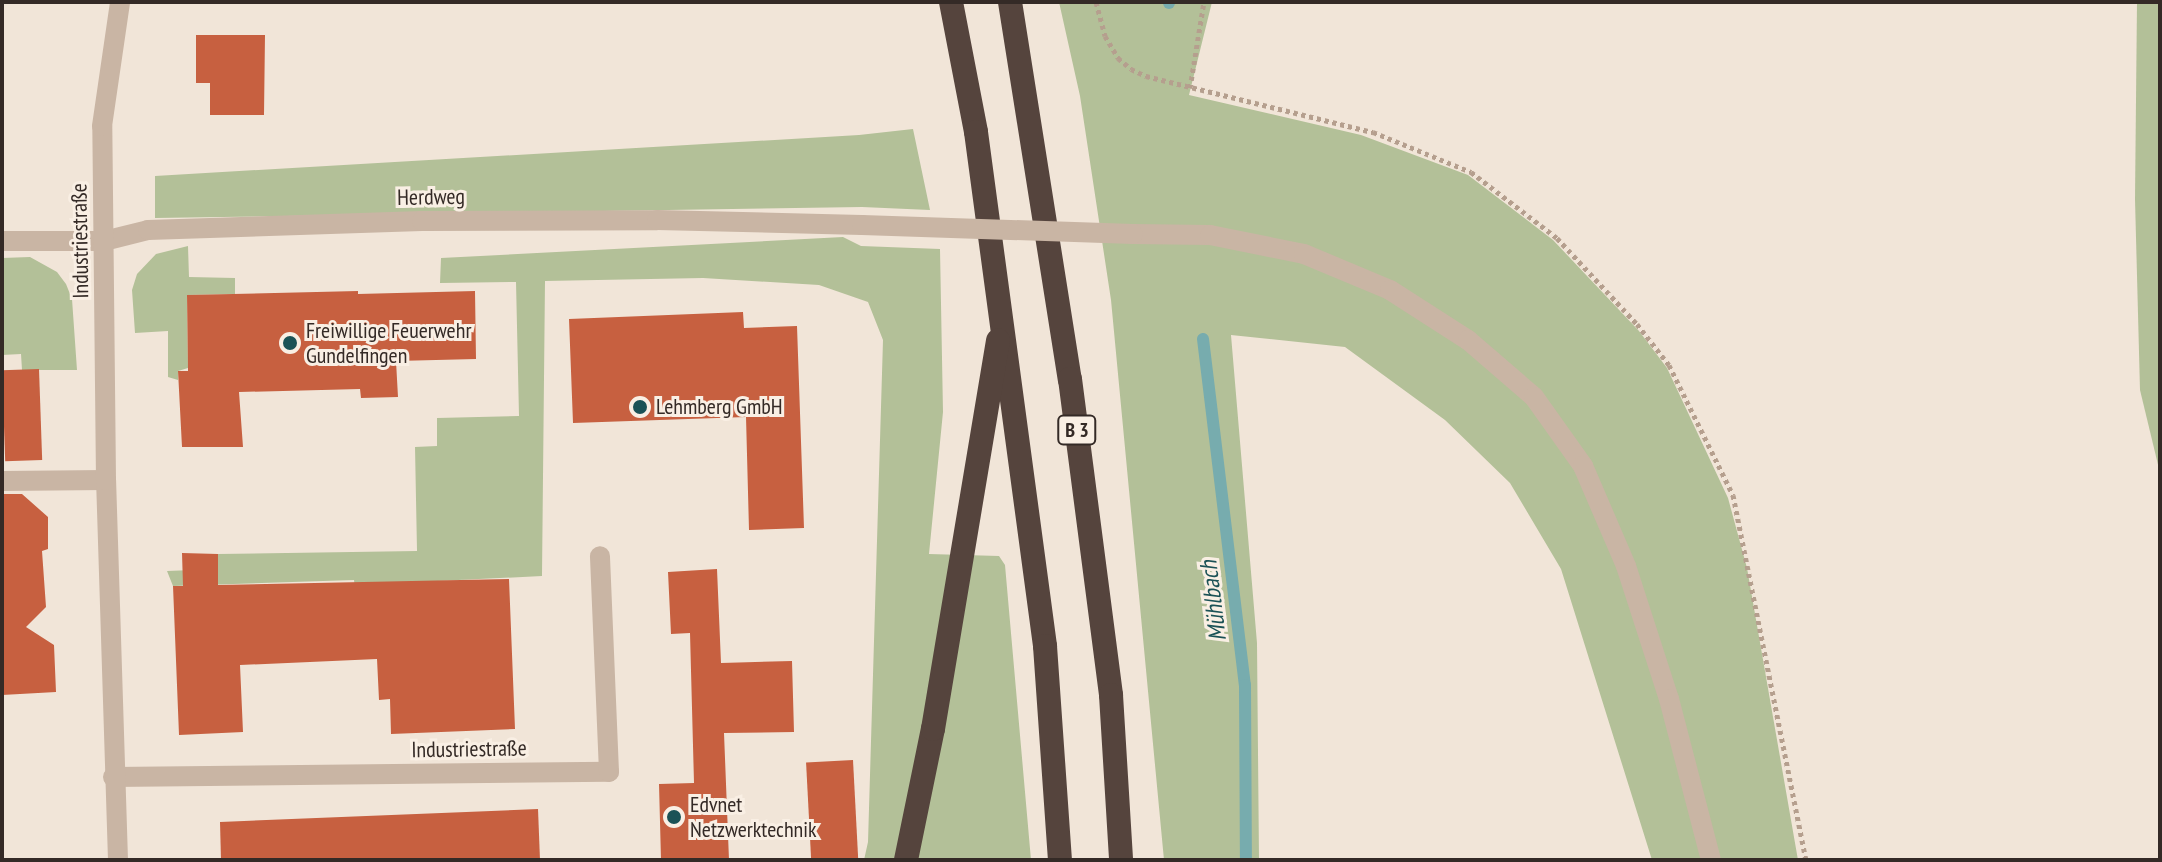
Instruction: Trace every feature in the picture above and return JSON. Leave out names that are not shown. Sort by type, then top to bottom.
[{"type":"highway","points":[[951,2],[976,132],[1045,646],[1060,860]]},
{"type":"highway","name":"B 3","points":[[1010,2],[1070,379],[1111,695],[1121,860]]},
{"type":"highway","points":[[906,860],[933,729],[1002,314]]},
{"type":"street","name":"Industriestraße","points":[[118,860],[106,480],[102,126],[120,2]]},
{"type":"street","name":"Herdweg","points":[[2,241],[104,241],[148,230],[422,221],[657,220],[1210,235],[1304,254],[1390,290],[1468,340],[1534,397],[1583,466],[1626,566],[1669,699],[1711,860]]},
{"type":"street","points":[[2,481],[106,480]]},
{"type":"street","name":"Industriestraße","points":[[113,777],[609,772],[600,556]]},
{"type":"path","points":[[1096,2],[1105,36],[1118,58],[1146,76],[1373,132],[1471,172],[1557,238],[1637,324],[1669,365],[1733,495],[1806,860]]},
{"type":"path","points":[[1190,88],[1204,2]]},
{"type":"green space","points":[[1059,2],[1212,2],[1189,95],[1361,135],[1468,175],[1553,240],[1639,331],[1667,368],[1728,498],[1747,568],[1798,860],[1652,860],[1561,569],[1510,483],[1445,420],[1345,347],[1231,335],[1257,643],[1259,860],[1164,860],[1111,300],[1080,96]]},
{"type":"green space","points":[[2137,2],[2160,2],[2160,473],[2140,390],[2135,199]]},
{"type":"green space","points":[[913,129],[930,210],[862,207],[155,218],[155,176],[859,135]]},
{"type":"green space","points":[[843,237],[861,246],[940,249],[943,412],[929,554],[999,556],[1005,565],[1031,860],[864,860],[868,842],[883,340],[868,302],[819,285],[703,278],[545,281],[542,576],[375,584],[356,599],[354,580],[173,586],[167,571],[218,569],[218,554],[417,551],[415,447],[437,446],[437,418],[519,416],[516,282],[440,283],[441,258]]},
{"type":"green space","points":[[188,246],[189,277],[235,278],[235,294],[187,295],[188,368],[178,371],[178,380],[168,377],[168,331],[135,333],[132,290],[137,274],[156,254]]},
{"type":"green space","points":[[30,257],[57,272],[66,284],[72,299],[77,370],[22,370],[21,354],[2,355],[2,258]]},
{"type":"building","points":[[196,35],[265,35],[264,115],[210,115],[210,83],[196,83]]},
{"type":"building","points":[[358,291],[358,294],[475,291],[476,359],[396,361],[398,397],[361,398],[360,389],[239,392],[243,447],[182,447],[178,371],[188,371],[187,295]]},
{"type":"building","points":[[743,312],[744,328],[797,326],[804,528],[749,530],[746,417],[573,423],[569,319]]},
{"type":"building","points":[[39,369],[42,460],[5,461],[2,370]]},
{"type":"building","points":[[2,494],[22,494],[48,517],[48,549],[42,551],[46,607],[26,627],[54,645],[56,692],[2,695]]},
{"type":"building","points":[[182,553],[218,554],[218,585],[509,579],[515,729],[391,734],[390,699],[379,700],[377,659],[240,665],[243,732],[179,735],[173,586],[183,586]]},
{"type":"building","points":[[717,569],[721,663],[792,661],[794,732],[724,733],[729,860],[661,860],[659,784],[694,783],[690,633],[671,634],[668,572]]},
{"type":"building","points":[[853,760],[858,860],[811,860],[806,762]]},
{"type":"building","points":[[538,809],[540,860],[221,860],[220,822]]},
{"type":"waterway","name":"Mühlbach","points":[[1203,339],[1245,685],[1246,860]]},
{"type":"place","name":"Freiwillige Feuerwehr Gundelfingen","points":[[290,343]]},
{"type":"place","name":"Lehmberg GmbH","points":[[640,407]]},
{"type":"place","name":"Edvnet Netzwerktechnik","points":[[674,817]]}]
